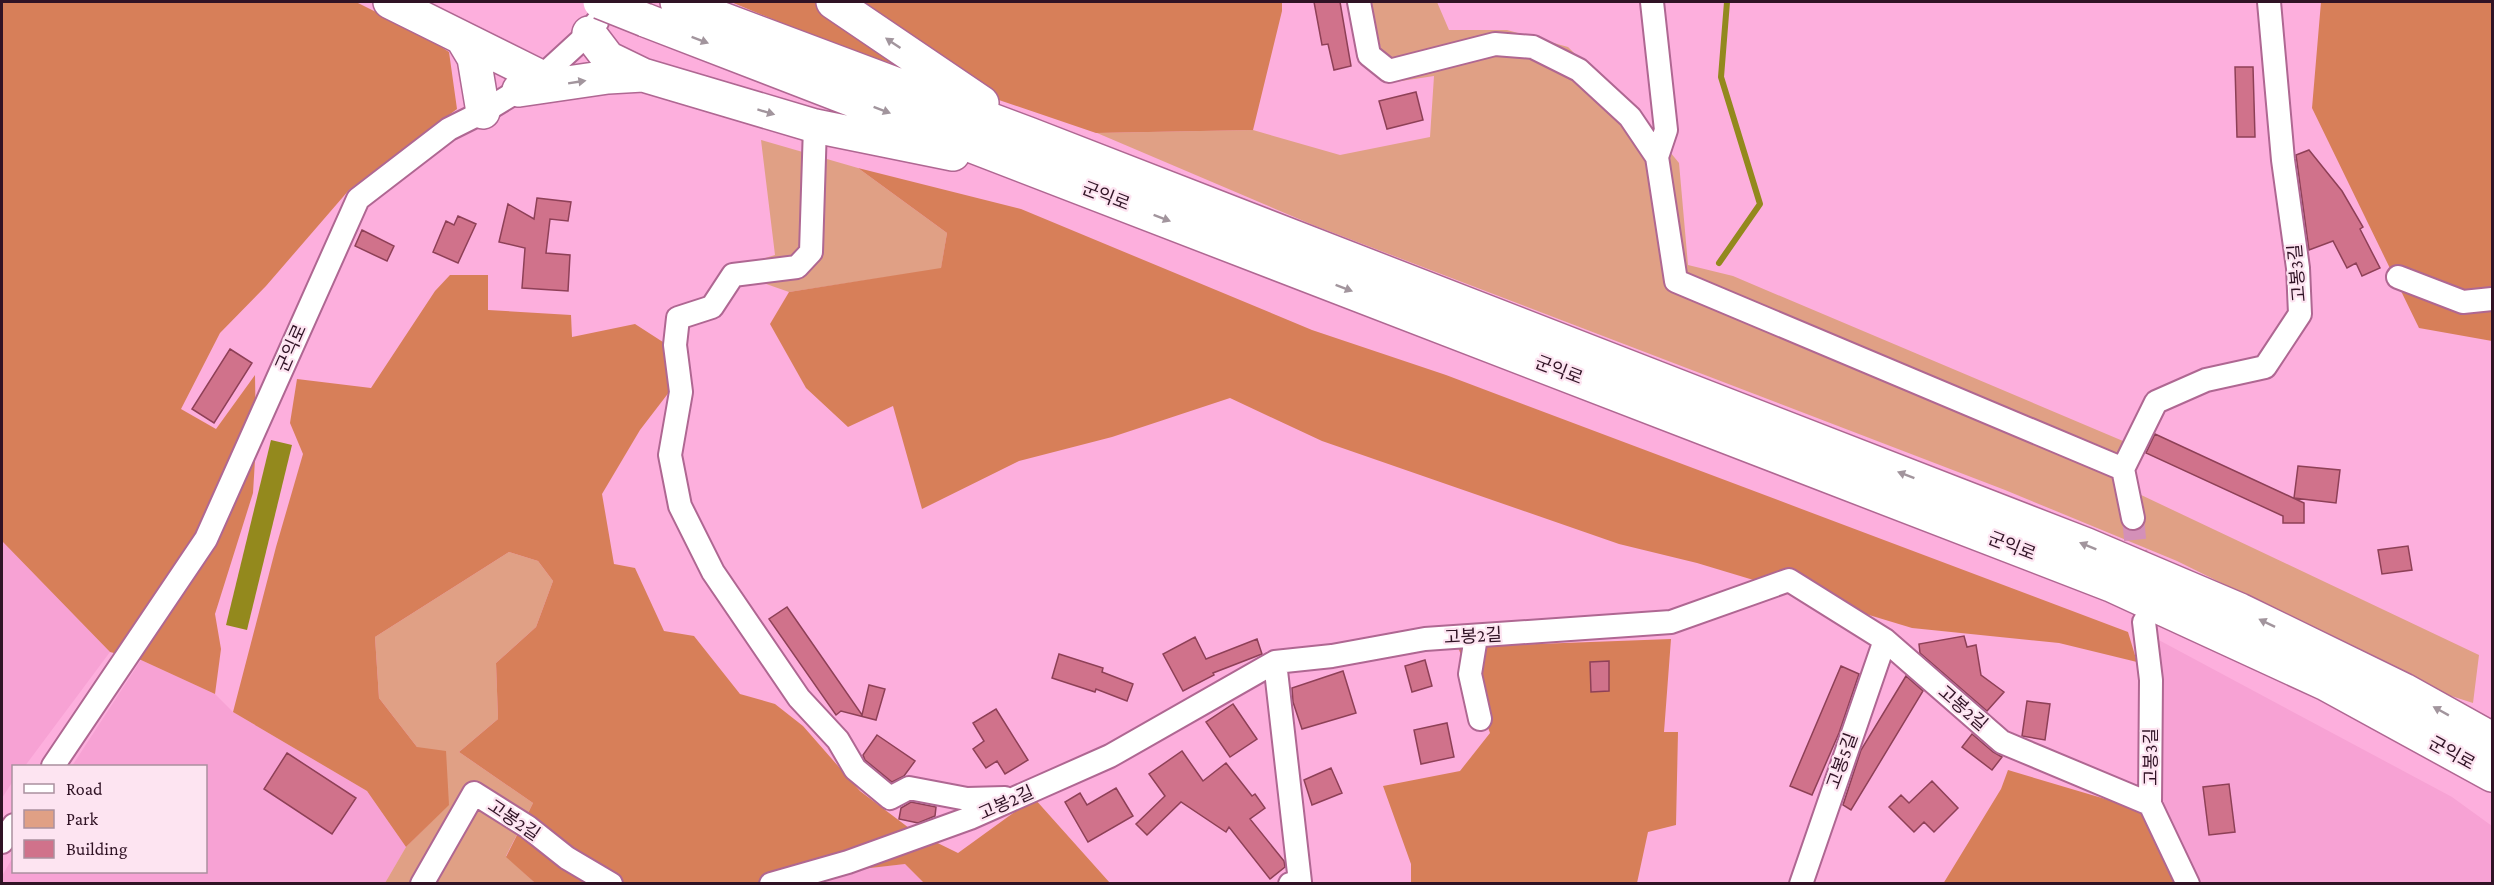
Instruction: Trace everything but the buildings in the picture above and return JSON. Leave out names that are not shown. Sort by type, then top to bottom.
[{"type":"highway","points":[[390,2],[462,38],[530,83],[642,75]]},
{"type":"highway","name":"군익로","points":[[600,2],[2111,585],[2326,684],[2493,775]]},
{"type":"highway","name":"군익로","points":[[677,2],[1029,134],[2087,545],[2240,610],[2404,690],[2493,739]]},
{"type":"highway","points":[[833,2],[1029,134]]},
{"type":"highway","points":[[590,33],[608,58],[642,75],[815,126],[1044,172]]},
{"type":"highway","points":[[462,38],[474,58],[483,112]]},
{"type":"street","name":"군익로","points":[[54,765],[206,539],[358,200],[449,129],[483,112],[530,83],[590,33],[611,2]]},
{"type":"street","points":[[1359,2],[1369,55],[1389,70],[1495,44],[1533,47],[1579,70],[1630,117],[1657,157],[1676,281],[2123,469],[2133,518]]},
{"type":"street","points":[[1652,2],[1666,130],[1657,157]]},
{"type":"street","name":"고봉3길","points":[[2123,469],[2156,402],[2206,380],[2265,367],[2300,314],[2298,268],[2283,160],[2269,2]]},
{"type":"street","points":[[815,126],[811,252],[796,267],[733,275],[712,307],[678,318],[675,345],[681,392],[670,454],[680,506],[712,572],[799,698],[838,740],[855,769],[890,798],[909,788],[967,799],[1016,798]]},
{"type":"street","points":[[2398,277],[2463,302],[2493,299]]},
{"type":"street","name":"고봉2길","points":[[771,884],[848,862],[970,818],[1016,798],[1110,756],[1275,662],[1332,656],[1425,639],[1671,622],[1789,580],[1885,640],[2001,742],[2150,804]]},
{"type":"street","name":"고봉3길","points":[[2144,622],[2151,680],[2150,804],[2188,884]]},
{"type":"street","points":[[1476,637],[1470,674],[1480,719]]},
{"type":"street","name":"고봉5길","points":[[1801,884],[1885,640]]},
{"type":"street","points":[[1275,662],[1300,882],[1290,884]]},
{"type":"street","name":"고봉2길","points":[[422,884],[474,793],[528,827],[567,858],[611,884]]},
{"type":"street","points":[[2,842],[12,828]]},
{"type":"shaded area","points":[[2,2],[356,2],[426,37],[449,52],[457,109],[349,190],[266,286],[220,333],[181,409],[216,429],[255,375],[256,443],[253,493],[215,614],[221,649],[215,694],[141,660],[110,652],[2,541]]},
{"type":"shaded area","points":[[731,2],[1282,2],[1282,11],[1253,130],[1096,133],[825,41]]},
{"type":"shaded area","points":[[2321,2],[2492,2],[2492,341],[2419,328],[2312,108]]},
{"type":"shaded area","points":[[858,168],[1021,209],[1312,330],[1446,375],[2128,632],[2137,662],[2059,643],[1912,628],[1697,563],[1619,544],[1322,441],[1230,398],[1112,437],[1019,461],[922,509],[893,406],[848,427],[806,388],[770,324],[789,292],[941,268],[947,233]]},
{"type":"shaded area","points":[[450,275],[488,275],[488,310],[571,315],[572,337],[635,324],[666,344],[673,387],[640,430],[602,494],[614,564],[635,568],[664,631],[694,636],[740,694],[775,704],[803,726],[860,791],[913,831],[958,853],[1034,798],[1110,883],[924,883],[905,864],[853,870],[801,883],[535,883],[506,857],[533,803],[459,752],[498,719],[496,663],[536,627],[553,581],[538,561],[509,552],[375,637],[379,698],[417,747],[446,751],[449,805],[406,847],[367,791],[233,712],[303,454],[290,423],[297,379],[371,388],[435,291]]},
{"type":"shaded area","points":[[271,440],[292,445],[247,630],[226,625]]},
{"type":"shaded area","points":[[2,541],[110,652],[26,765],[12,765],[12,783],[2,798]]},
{"type":"shaded area","points":[[2155,638],[2452,797],[2492,826],[2492,883],[2200,883],[2160,800]]},
{"type":"shaded area","points":[[1671,639],[1664,732],[1678,732],[1676,825],[1648,832],[1637,883],[1411,883],[1411,864],[1383,786],[1460,771],[1490,733],[1458,647]]},
{"type":"shaded area","points":[[141,660],[215,694],[233,712],[367,791],[406,847],[385,883],[2,884],[2,876],[12,859],[12,873],[207,873],[207,765],[73,765]]},
{"type":"shaded area","points":[[2008,770],[2139,809],[2181,883],[1943,884],[2001,789]]},
{"type":"shaded area","points":[[905,864],[924,883],[801,884],[853,870]]},
{"type":"green space","points":[[1371,2],[1437,2],[1449,30],[1507,30],[1568,47],[1653,131],[1679,163],[1688,265],[1733,276],[2123,441],[2139,494],[2479,655],[2473,703],[2445,694],[2177,561],[2005,490],[1313,225],[1097,133],[1253,130],[1340,155],[1430,137],[1434,76],[1388,83]]},
{"type":"green space","points":[[761,140],[858,168],[947,233],[941,269],[789,292],[727,270],[775,255]]},
{"type":"green space","points":[[509,552],[538,561],[553,581],[536,627],[496,663],[498,719],[459,752],[533,803],[506,856],[535,883],[385,883],[406,847],[449,804],[417,747],[379,698],[375,637]]},
{"type":"waterway","points":[[1719,263],[1760,204],[1721,77],[1727,2]]},
{"type":"tunnel","points":[[2133,518],[2139,579]]}]
